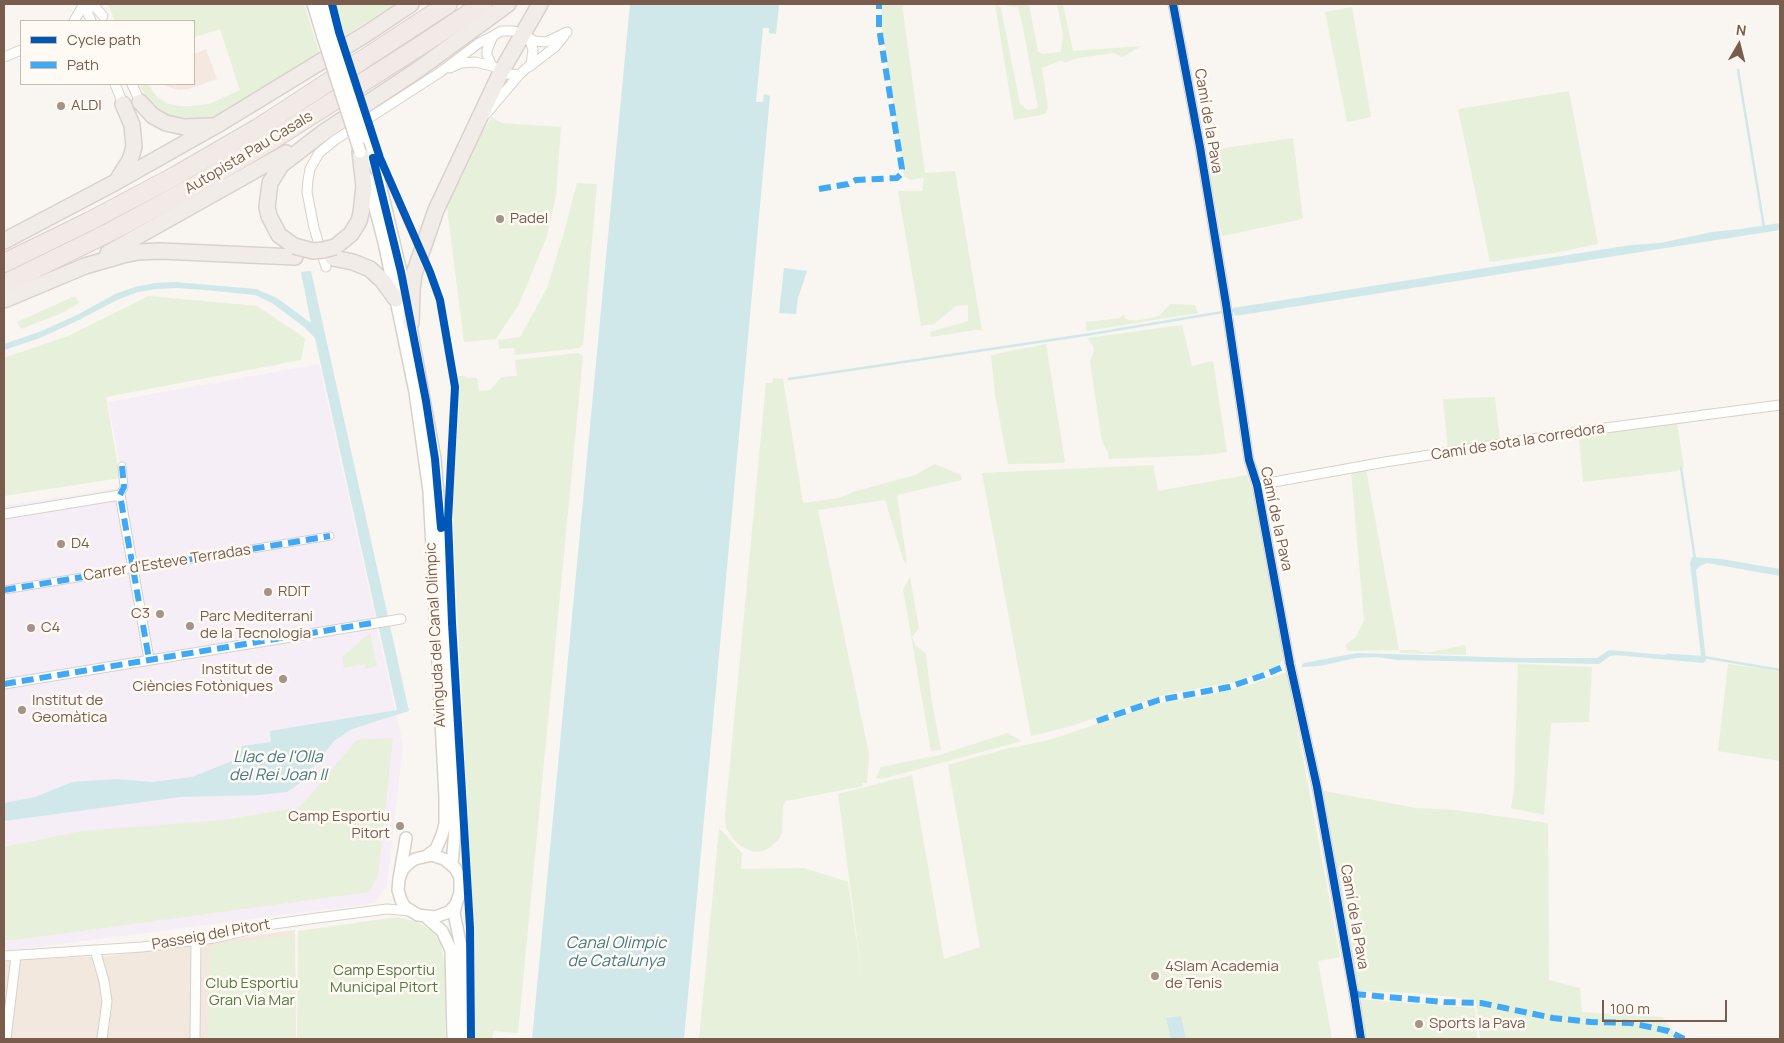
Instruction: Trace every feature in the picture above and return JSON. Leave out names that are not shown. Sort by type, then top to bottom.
[{"type":"highway","points":[[4,241],[116,182],[218,125],[366,34],[411,4]]},
{"type":"highway","name":"Autopista Pau Casals","points":[[4,263],[99,217],[250,133],[448,4]]},
{"type":"highway","name":"Autopista Pau Casals","points":[[4,284],[110,232],[193,187],[274,139],[424,44],[483,4]]},
{"type":"highway","points":[[85,266],[324,132],[419,70],[508,4]]},
{"type":"highway","points":[[411,323],[414,274],[444,193],[471,135],[496,69],[525,36],[540,4]]},
{"type":"highway","points":[[140,102],[152,116],[166,123],[184,127],[218,125]]},
{"type":"highway","points":[[116,182],[130,160],[134,148],[132,124],[123,104]]},
{"type":"highway","points":[[294,252],[273,226],[266,207],[268,190],[273,176],[281,165],[324,132]]},
{"type":"highway","points":[[332,257],[351,234],[361,213],[364,186],[360,152]]},
{"type":"highway","points":[[4,300],[85,266],[123,254],[146,251],[313,251],[353,262],[370,269],[382,280],[396,300]]},
{"type":"street","points":[[84,4],[96,8],[104,18]]},
{"type":"street","points":[[75,20],[84,4]]},
{"type":"street","points":[[84,4],[91,20]]},
{"type":"street","points":[[98,4],[104,18]]},
{"type":"street","name":"Avinguda del Canal Olímpic","points":[[313,4],[328,37],[377,171],[411,323],[433,440],[439,507],[456,817],[452,865]]},
{"type":"street","name":"Avinguda del Canal Olímpic","points":[[324,4],[328,37],[384,242],[415,392],[429,491],[445,824],[436,849],[424,856]]},
{"type":"street","name":"Camí de la Pava","points":[[1173,4],[1200,147],[1230,325],[1249,460],[1257,485],[1290,664],[1316,787],[1353,984],[1361,1039]]},
{"type":"street","points":[[332,257],[314,228],[307,192],[308,175],[313,162],[322,150],[439,73],[479,43],[501,31],[507,30],[546,42],[568,32],[562,41],[519,75],[471,135]]},
{"type":"street","points":[[493,36],[487,50],[487,56],[496,69]]},
{"type":"street","points":[[525,36],[532,45],[534,54],[528,68]]},
{"type":"street","points":[[4,58],[20,50]]},
{"type":"street","points":[[439,73],[467,62],[496,69],[507,74],[519,75]]},
{"type":"street","points":[[115,85],[123,104]]},
{"type":"street","points":[[132,85],[140,102]]},
{"type":"street","name":"Camí de sota la corredora","points":[[1257,485],[1385,462],[1590,430],[1780,405]]},
{"type":"street","points":[[122,466],[122,491],[149,660]]},
{"type":"street","points":[[4,514],[122,491]]},
{"type":"street","name":"Carrer d'Esteve Terradas","points":[[4,590],[330,536]]},
{"type":"street","points":[[4,684],[397,619]]},
{"type":"street","points":[[456,904],[449,912],[443,915],[426,917],[410,911],[401,900],[399,879],[406,838],[410,852],[444,859],[452,865],[460,878],[460,893],[454,913],[462,952],[463,1039]]},
{"type":"street","points":[[399,879],[409,863],[424,856]]},
{"type":"street","points":[[387,909],[394,904],[399,893]]},
{"type":"street","name":"Passeig del Pitort","points":[[4,956],[196,941],[274,924],[387,909],[410,911]]},
{"type":"street","points":[[426,917],[442,931],[451,950],[453,1039]]},
{"type":"street","points":[[195,1039],[196,941]]},
{"type":"street","points":[[95,950],[104,981],[107,1001],[102,1039]]},
{"type":"street","points":[[6,1039],[16,956]]},
{"type":"shaded area","points":[[206,49],[217,79],[189,89],[180,90],[164,85],[195,85],[195,54]]},
{"type":"shaded area","name":"Parc Mediterrani de la Tecnologia","points":[[319,364],[403,745],[387,884],[375,903],[4,950],[4,506],[124,487],[108,402]]},
{"type":"shaded area","points":[[295,930],[296,1039],[4,1039],[4,960],[109,956]]},
{"type":"green space","points":[[108,4],[304,4],[320,55],[217,119],[183,122],[160,114],[151,105],[140,86],[149,85],[157,97],[166,103],[179,106],[209,104],[240,90],[220,29],[195,37],[195,20],[115,20]]},
{"type":"green space","points":[[330,4],[395,4],[340,39]]},
{"type":"green space","points":[[883,4],[902,4],[925,173],[955,171],[982,331],[975,330],[931,337],[930,332],[968,321],[968,305],[956,306],[934,324],[921,326],[898,191],[922,191],[924,178],[911,180],[904,176],[881,22],[881,8]]},
{"type":"green space","points":[[995,4],[1001,8],[1020,104],[1028,110],[1038,108],[1022,22],[1018,7],[1003,4],[1029,4],[1038,52],[1043,54],[1061,52],[1063,35],[1057,4],[1063,4],[1073,51],[1142,46],[1122,57],[1114,53],[1078,58],[1064,63],[1063,60],[1042,68],[1048,109],[1045,114],[1014,120]]},
{"type":"green space","points":[[1352,7],[1371,117],[1347,122],[1325,12]]},
{"type":"green space","points":[[1569,91],[1598,244],[1490,262],[1458,109]]},
{"type":"green space","name":"Padel","points":[[492,117],[502,123],[561,127],[556,195],[547,236],[519,304],[496,339],[464,342],[447,207],[479,137]]},
{"type":"green space","points":[[1293,138],[1303,219],[1222,236],[1208,166],[1211,150]]},
{"type":"green space","points":[[577,183],[597,184],[583,344],[580,348],[515,355],[514,348],[499,349],[498,340],[520,337],[547,288]]},
{"type":"green space","points":[[75,296],[79,303],[64,312],[21,329],[17,322]]},
{"type":"green space","points":[[149,296],[257,306],[305,338],[301,360],[106,397],[120,478],[4,496],[4,358],[68,336]]},
{"type":"green space","points":[[1170,304],[1195,305],[1198,313],[1086,331],[1086,322],[1120,318],[1124,314],[1125,319],[1136,321],[1159,316]]},
{"type":"green space","points":[[1182,325],[1192,366],[1213,361],[1227,452],[1206,455],[1109,459],[1108,452],[1102,442],[1090,362],[1094,351],[1087,338]]},
{"type":"green space","points":[[1046,344],[1065,462],[1008,464],[995,394],[991,355]]},
{"type":"green space","points":[[579,353],[583,356],[518,1033],[494,1031],[492,1039],[475,1039],[475,952],[454,550],[453,498],[459,408],[458,376],[477,378],[479,391],[490,390],[502,377],[517,376],[515,360]]},
{"type":"green space","points":[[773,378],[783,379],[803,503],[839,498],[856,491],[915,475],[935,464],[961,475],[962,480],[897,495],[907,563],[904,562],[885,500],[818,510],[869,754],[867,783],[862,783],[863,786],[786,801],[783,806],[780,838],[771,847],[763,851],[754,852],[742,847],[734,840],[726,828],[725,816],[766,383],[772,383]]},
{"type":"green space","points":[[1495,397],[1500,441],[1448,449],[1443,399]]},
{"type":"green space","points":[[1677,423],[1684,467],[1677,471],[1583,482],[1579,438]]},
{"type":"green space","points":[[1153,465],[1158,491],[1247,475],[1259,512],[1286,656],[1277,666],[1239,681],[1168,694],[1068,727],[1031,736],[982,473]]},
{"type":"green space","points":[[1366,469],[1399,650],[1347,651],[1346,644],[1356,637],[1364,621],[1351,471]]},
{"type":"green space","points":[[910,577],[919,628],[912,637],[915,645],[926,654],[931,697],[941,750],[931,751],[903,589]]},
{"type":"green space","points":[[370,633],[377,666],[366,669],[364,664],[344,668],[342,657]]},
{"type":"green space","points":[[1466,645],[1466,655],[1401,653],[1399,650],[1415,650],[1426,653]]},
{"type":"green space","points":[[1518,664],[1592,667],[1589,722],[1551,723],[1544,815],[1511,808],[1514,789]]},
{"type":"green space","points":[[1728,664],[1780,671],[1780,761],[1718,751]]},
{"type":"green space","points":[[1287,672],[1340,957],[1318,961],[1332,1039],[699,1039],[719,828],[742,853],[741,869],[804,868],[848,882],[863,984],[838,794],[912,775],[944,959],[980,947],[948,765],[1006,749],[1053,739],[1157,704],[1243,687]]},
{"type":"green space","points":[[1008,733],[1022,741],[882,779],[876,778],[881,767],[940,755]]},
{"type":"green space","points":[[393,738],[378,877],[369,892],[4,940],[4,847],[82,831],[224,820],[300,807],[357,740]]},
{"type":"green space","points":[[1319,790],[1416,808],[1455,810],[1548,823],[1549,980],[1580,988],[1582,1012],[1662,1017],[1680,1039],[1480,1039],[1476,1000],[1416,993],[1357,991]]},
{"type":"green space","name":"Camp Esportiu Municipal Pitort","points":[[398,917],[416,922],[432,931],[441,944],[445,967],[445,1039],[297,1039],[298,931]]},
{"type":"green space","name":"Club Esportiu Gran Via Mar","points":[[294,935],[294,1039],[208,1039],[210,946]]},
{"type":"green space","name":"Sports la Pava","points":[[1358,999],[1475,1008],[1477,1039],[1365,1039]]},
{"type":"water","name":"Canal Olimpic de Catalunya","points":[[630,4],[779,4],[776,34],[769,33],[769,28],[763,28],[756,102],[763,102],[764,94],[770,96],[684,1039],[532,1039]]},
{"type":"water","points":[[1780,223],[1780,230],[1235,316],[1233,308],[1631,245],[1660,243],[1712,232]]},
{"type":"water","points":[[784,268],[807,271],[798,298],[796,314],[779,313]]},
{"type":"water","name":"Llac de l'Olla del Rei Joan II","points":[[311,271],[409,711],[352,729],[334,741],[301,782],[287,792],[260,795],[181,797],[4,821],[4,803],[35,797],[72,782],[117,779],[152,782],[192,777],[237,759],[242,746],[271,742],[270,731],[397,710],[315,338],[304,327],[272,303],[255,295],[176,288],[156,289],[138,292],[117,300],[40,338],[4,350],[4,344],[39,332],[77,315],[115,294],[155,283],[175,282],[256,289],[277,298],[311,323],[301,272]]},
{"type":"water","points":[[1692,557],[1721,559],[1780,569],[1780,576],[1707,563],[1696,570],[1706,660],[1703,663],[1616,655],[1610,656],[1599,664],[1397,660],[1377,657],[1356,658],[1320,666],[1302,667],[1304,663],[1357,653],[1519,658],[1597,658],[1609,650],[1699,658],[1701,656],[1690,563]]},
{"type":"water","points":[[1181,1016],[1186,1039],[1171,1039],[1166,1018]]},
{"type":"waterway","points":[[1738,70],[1764,227]]},
{"type":"waterway","points":[[789,379],[1085,335],[1235,310]]},
{"type":"waterway","points":[[1681,468],[1695,559]]},
{"type":"waterway","points":[[1667,655],[1702,657]]},
{"type":"waterway","points":[[1703,657],[1780,670]]},
{"type":"marked path","points":[[819,189],[848,184],[856,180],[897,178],[901,174],[902,169],[879,28],[879,4]]},
{"type":"marked path","points":[[122,466],[124,487],[120,495],[149,659]]},
{"type":"marked path","points":[[4,590],[330,536]]},
{"type":"marked path","points":[[4,684],[372,623]]},
{"type":"marked path","points":[[1097,721],[1159,700],[1229,687],[1290,664]]},
{"type":"marked path","points":[[1354,994],[1444,1002],[1481,1003],[1553,1018],[1591,1022],[1631,1023],[1668,1031],[1684,1039]]},
{"type":"cycle path","points":[[332,4],[339,32],[380,158],[430,272],[440,300],[455,387],[448,520],[452,623],[470,928],[471,1039]]},
{"type":"cycle path","points":[[1173,4],[1200,147],[1249,460],[1257,485],[1290,664],[1317,787],[1361,1039]]},
{"type":"cycle path","points":[[373,158],[401,272],[426,401],[435,459],[441,528]]},
{"type":"place","name":"ALDI","points":[[61,106]]},
{"type":"place","name":"Padel","points":[[500,219]]},
{"type":"place","name":"D4","points":[[61,544]]},
{"type":"place","name":"RDIT","points":[[268,592]]},
{"type":"place","name":"C3","points":[[160,614]]},
{"type":"place","name":"Parc Mediterrani de la Tecnologia","points":[[190,626]]},
{"type":"place","name":"C4","points":[[31,628]]},
{"type":"place","name":"Institut de Ciències Fotòniques","points":[[283,679]]},
{"type":"place","name":"Institut de Geomàtica","points":[[22,710]]},
{"type":"place","name":"Camp Esportiu Pitort","points":[[400,826]]},
{"type":"place","name":"4Slam Academia de Tenis","points":[[1155,976]]},
{"type":"place","name":"Sports la Pava","points":[[1419,1024]]}]
